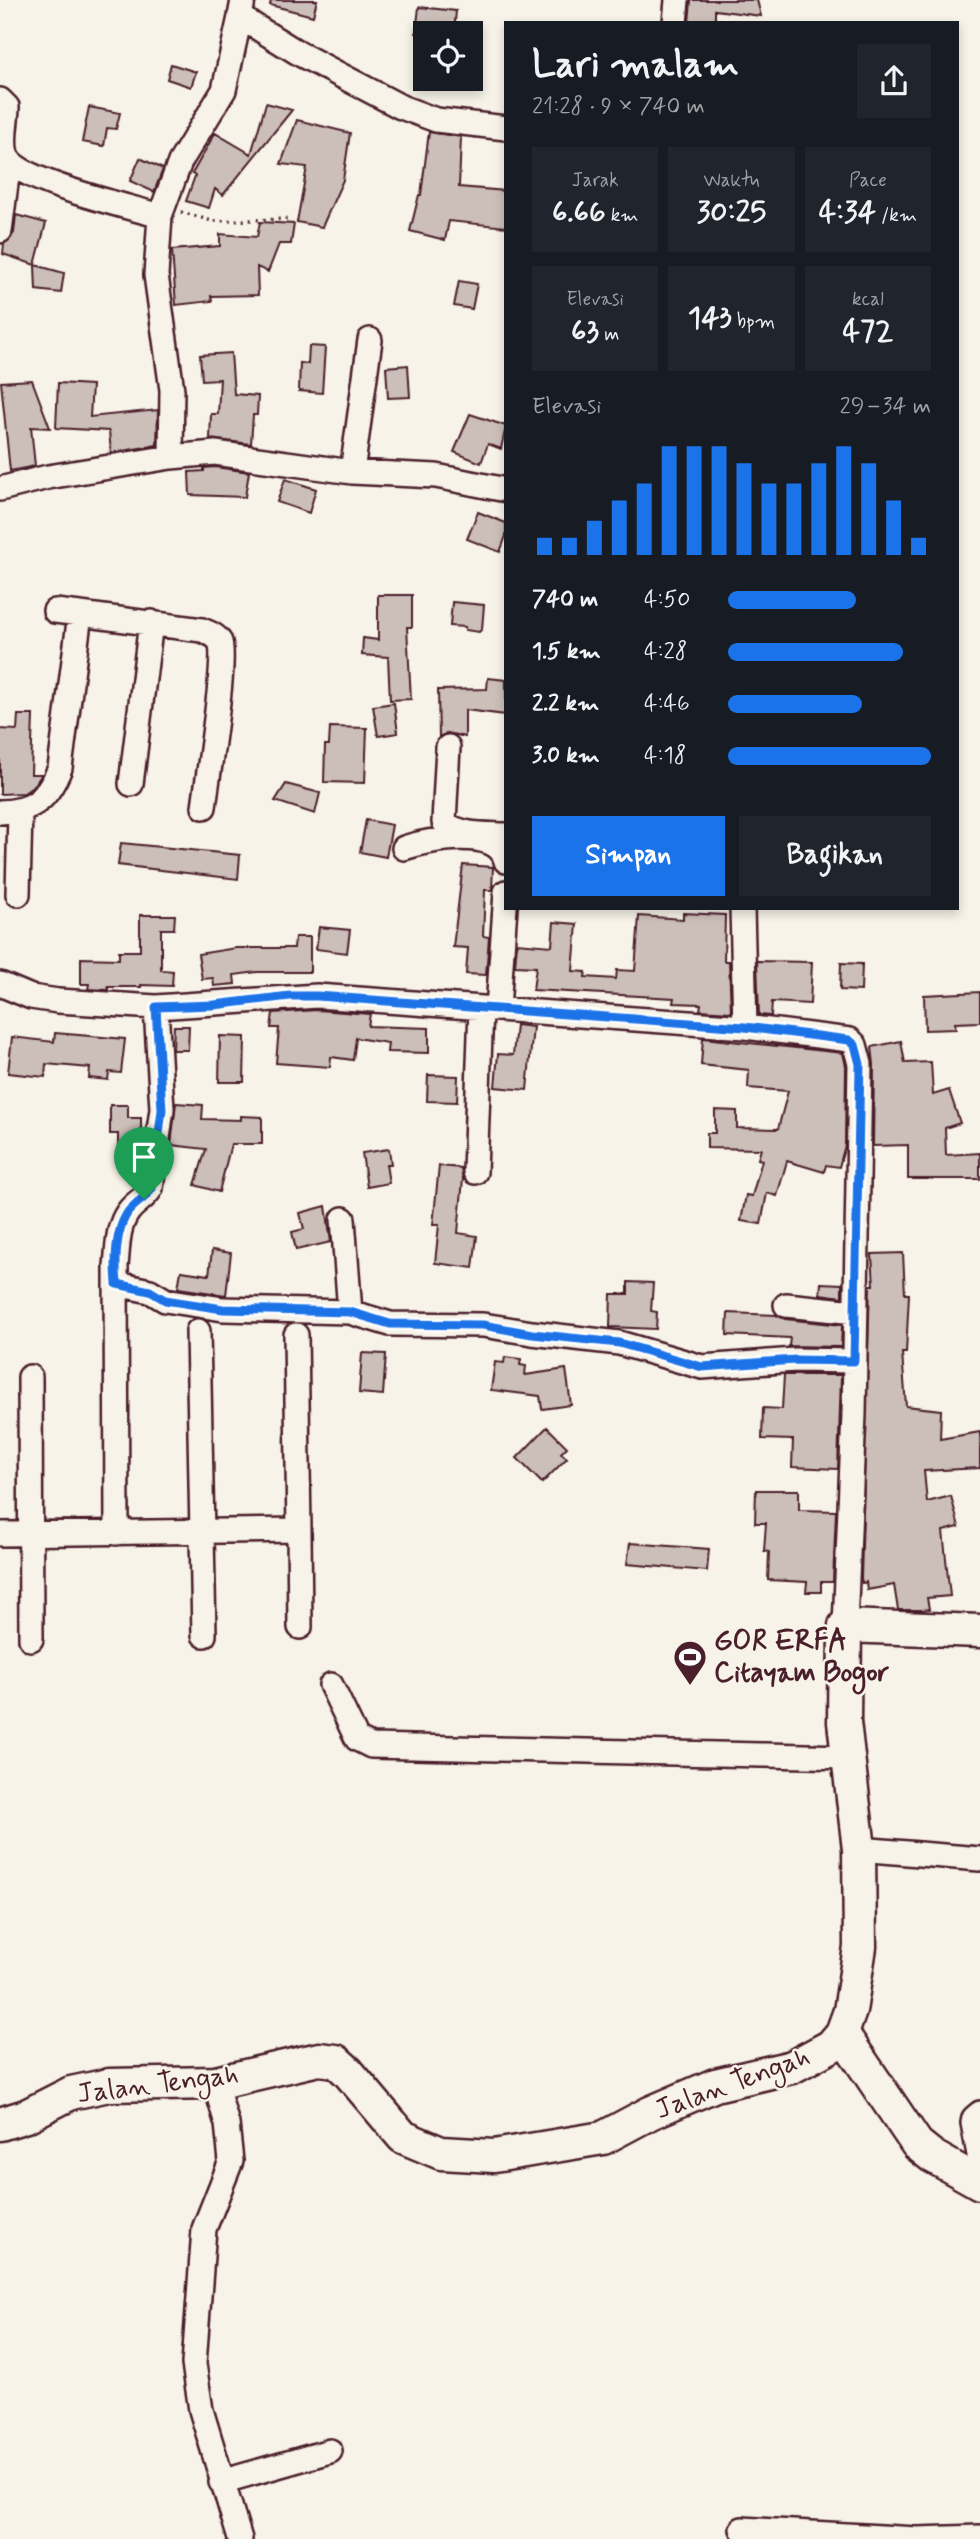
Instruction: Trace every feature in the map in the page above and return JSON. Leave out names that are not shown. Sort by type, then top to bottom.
[{"type":"main road","points":[[980,1630],[845,1626],[842,1668],[848,1758],[859,1849],[860,1947],[850,2011],[842,2033],[917,2144],[932,2156],[980,2176]]},
{"type":"main road","name":"Jalan Tengah","points":[[0,2124],[26,2116],[71,2093],[109,2085],[215,2083],[319,2059],[336,2061],[348,2072],[387,2122],[403,2137],[441,2153],[494,2156],[603,2138],[650,2113],[715,2085],[792,2067],[813,2058],[831,2046],[842,2033]]},
{"type":"street","points":[[675,21],[677,0]]},
{"type":"street","points":[[171,457],[172,390],[156,275],[163,210],[180,162],[224,90],[242,8],[300,54],[401,107],[436,120],[504,128]]},
{"type":"street","points":[[0,100],[7,107],[6,150],[9,160],[0,231]]},
{"type":"street","points":[[9,160],[20,169],[57,185],[163,210]]},
{"type":"street","points":[[352,472],[369,340]]},
{"type":"street","points":[[0,489],[48,477],[171,457],[215,453],[352,472],[436,475],[504,490]]},
{"type":"street","points":[[55,611],[151,622],[202,630],[214,635],[220,643],[220,674],[204,807]]},
{"type":"street","points":[[19,894],[10,812],[51,790],[60,768],[80,614]]},
{"type":"street","points":[[131,785],[151,622]]},
{"type":"street","points":[[447,747],[444,822],[449,827],[465,832],[504,835]]},
{"type":"street","points":[[404,848],[459,837],[493,844],[504,857]]},
{"type":"street","points":[[475,1172],[489,1009],[504,906]]},
{"type":"street","points":[[742,910],[745,1027]]},
{"type":"street","points":[[0,984],[31,997],[58,1001],[156,1007],[317,996],[745,1027],[849,1040],[858,1053],[854,1361],[845,1626]]},
{"type":"street","points":[[117,1532],[116,1266],[121,1224],[130,1209],[144,1199],[152,1188],[162,1110],[156,1007]]},
{"type":"street","points":[[343,1219],[350,1312]]},
{"type":"street","points":[[117,1284],[150,1291],[165,1300],[223,1309],[350,1312],[390,1324],[483,1325],[532,1334],[619,1343],[702,1367],[795,1360],[854,1361]]},
{"type":"street","points":[[786,1304],[855,1312]]},
{"type":"street","points":[[198,1331],[204,1635]]},
{"type":"street","points":[[296,1335],[300,1627]]},
{"type":"street","points":[[30,1377],[31,1639]]},
{"type":"street","points":[[0,1534],[299,1530]]},
{"type":"street","points":[[331,1685],[357,1739],[371,1746],[848,1758]]},
{"type":"street","points":[[859,1849],[980,1859]]},
{"type":"street","points":[[215,2083],[227,2124],[231,2161],[204,2229],[194,2364],[201,2410],[240,2539]]},
{"type":"street","points":[[980,2113],[973,2123],[980,2176]]},
{"type":"street","points":[[221,2482],[330,2451]]},
{"type":"street","points":[[742,2529],[854,2537],[980,2537]]},
{"type":"path","points":[[163,210],[212,221],[289,219]]},
{"type":"building","points":[[271,0],[317,0],[313,16],[270,5]]},
{"type":"building","points":[[691,0],[757,0],[761,16],[715,10],[715,21],[689,21]]},
{"type":"building","points":[[419,7],[456,11],[455,21],[417,21]]},
{"type":"building","points":[[171,64],[196,72],[191,87],[167,79]]},
{"type":"building","points":[[266,103],[292,110],[223,195],[215,189],[209,208],[186,201],[195,176],[192,174],[215,133],[251,154]]},
{"type":"building","points":[[89,107],[120,113],[116,129],[107,128],[104,146],[82,142]]},
{"type":"building","points":[[297,120],[350,133],[343,180],[322,227],[297,222],[307,167],[281,164]]},
{"type":"building","points":[[429,132],[461,137],[459,187],[504,191],[504,227],[449,221],[445,240],[410,231],[421,195]]},
{"type":"building","points":[[140,158],[163,169],[154,192],[130,181]]},
{"type":"building","points":[[16,215],[46,223],[35,265],[3,254],[4,244],[14,233]]},
{"type":"building","points":[[260,222],[294,224],[291,244],[279,244],[268,272],[257,267],[258,295],[211,296],[212,301],[176,305],[172,250],[220,246],[220,234],[257,237]]},
{"type":"building","points":[[35,265],[64,273],[61,293],[36,290]]},
{"type":"building","points":[[459,281],[477,284],[472,309],[454,306]]},
{"type":"building","points":[[309,346],[325,347],[322,393],[299,391],[300,363],[308,364]]},
{"type":"building","points":[[231,353],[234,394],[258,396],[257,415],[253,415],[251,444],[210,439],[211,414],[218,414],[220,379],[202,380],[200,355]]},
{"type":"building","points":[[408,365],[410,397],[388,398],[386,367]]},
{"type":"building","points":[[32,380],[50,428],[31,427],[35,466],[10,471],[1,382]]},
{"type":"building","points":[[58,383],[92,385],[90,417],[158,410],[157,445],[111,453],[109,431],[56,428]]},
{"type":"building","points":[[470,414],[504,425],[501,449],[488,444],[481,463],[454,452]]},
{"type":"building","points":[[215,467],[249,472],[245,497],[190,495],[189,472]]},
{"type":"building","points":[[285,479],[316,489],[309,513],[277,502]]},
{"type":"building","points":[[478,512],[504,522],[504,541],[500,552],[467,539]]},
{"type":"building","points":[[378,595],[412,595],[412,627],[407,627],[411,699],[390,700],[388,657],[362,655],[363,638],[378,640]]},
{"type":"building","points":[[452,602],[484,605],[482,629],[479,632],[450,626]]},
{"type":"building","points":[[488,678],[504,680],[504,715],[465,710],[465,737],[448,733],[439,737],[438,690],[487,689]]},
{"type":"building","points":[[394,703],[398,733],[378,736],[373,706]]},
{"type":"building","points":[[18,715],[33,715],[31,774],[42,774],[34,786],[24,793],[0,794],[0,729],[17,730]]},
{"type":"building","points":[[330,727],[367,728],[365,783],[324,782],[325,745],[329,745]]},
{"type":"building","points":[[286,784],[320,793],[315,814],[275,801]]},
{"type":"building","points":[[366,820],[392,825],[386,857],[360,852]]},
{"type":"building","points":[[121,843],[240,855],[238,879],[118,865]]},
{"type":"building","points":[[463,865],[493,867],[492,890],[485,890],[483,936],[489,937],[486,975],[466,974],[468,948],[453,947]]},
{"type":"building","points":[[683,913],[725,915],[724,961],[729,961],[731,1012],[700,1010],[701,1004],[673,1003],[674,998],[533,990],[536,967],[515,966],[517,943],[552,946],[554,922],[577,924],[573,971],[586,972],[585,977],[616,979],[617,970],[635,971],[639,916],[683,919]]},
{"type":"building","points":[[140,915],[175,915],[174,929],[161,929],[161,970],[173,971],[172,986],[108,987],[108,990],[88,989],[89,984],[81,984],[81,958],[119,959],[119,951],[140,951]]},
{"type":"building","points":[[319,927],[350,930],[347,953],[316,949]]},
{"type":"building","points":[[295,937],[310,937],[310,972],[234,975],[235,984],[214,986],[213,978],[202,979],[198,954],[236,948],[294,948]]},
{"type":"building","points":[[757,961],[812,962],[810,1004],[772,1002],[771,1016],[759,1015]]},
{"type":"building","points":[[841,963],[862,964],[861,991],[840,990]]},
{"type":"building","points":[[980,992],[980,1022],[955,1023],[956,1029],[925,1030],[924,995]]},
{"type":"building","points":[[317,1010],[370,1014],[368,1026],[429,1028],[429,1053],[387,1052],[388,1043],[356,1038],[353,1060],[331,1057],[330,1067],[276,1063],[279,1028],[271,1028],[273,1013]]},
{"type":"building","points":[[516,1025],[533,1027],[527,1090],[495,1087],[498,1054],[513,1055]]},
{"type":"building","points":[[174,1026],[189,1026],[188,1050],[173,1050]]},
{"type":"building","points":[[55,1033],[125,1039],[121,1073],[109,1072],[108,1080],[89,1078],[90,1068],[46,1064],[45,1077],[8,1073],[12,1037],[54,1042]]},
{"type":"building","points":[[220,1036],[245,1037],[244,1082],[219,1082]]},
{"type":"building","points":[[703,1038],[843,1053],[846,1066],[845,1145],[839,1167],[826,1165],[824,1172],[787,1161],[777,1196],[767,1193],[761,1224],[741,1221],[746,1195],[752,1196],[762,1160],[758,1159],[761,1149],[707,1148],[707,1133],[715,1133],[715,1110],[737,1111],[737,1128],[778,1129],[788,1091],[748,1088],[749,1070],[701,1065]]},
{"type":"building","points":[[901,1041],[905,1063],[931,1062],[933,1095],[949,1090],[960,1123],[945,1128],[946,1155],[980,1153],[980,1179],[908,1179],[908,1145],[873,1146],[872,1047]]},
{"type":"building","points":[[428,1075],[458,1076],[457,1102],[427,1101]]},
{"type":"building","points":[[176,1103],[203,1105],[202,1119],[241,1120],[241,1116],[262,1117],[262,1144],[231,1144],[219,1192],[195,1185],[206,1149],[171,1145]]},
{"type":"building","points":[[110,1105],[128,1105],[128,1118],[141,1118],[141,1156],[118,1156],[118,1134],[110,1134]]},
{"type":"building","points":[[389,1149],[391,1164],[386,1164],[389,1183],[367,1187],[362,1153]]},
{"type":"building","points":[[439,1166],[461,1168],[463,1179],[458,1233],[477,1236],[473,1268],[435,1263],[439,1225],[433,1225]]},
{"type":"building","points":[[326,1206],[331,1242],[296,1250],[292,1232],[304,1229],[300,1213]]},
{"type":"building","points":[[212,1250],[231,1253],[226,1295],[178,1288],[181,1271],[209,1275]]},
{"type":"building","points":[[903,1253],[905,1294],[909,1294],[906,1353],[902,1353],[906,1406],[941,1410],[940,1439],[980,1432],[980,1468],[924,1471],[927,1502],[951,1496],[959,1527],[943,1531],[950,1596],[927,1598],[929,1609],[922,1610],[898,1610],[894,1585],[867,1590],[866,1582],[862,1583],[861,1578],[870,1285],[874,1285],[872,1254]]},
{"type":"building","points":[[628,1282],[653,1283],[651,1311],[657,1312],[656,1329],[610,1327],[611,1294],[628,1294]]},
{"type":"building","points":[[821,1283],[842,1284],[842,1297],[820,1294]]},
{"type":"building","points":[[728,1313],[776,1315],[785,1319],[842,1325],[841,1347],[789,1346],[790,1338],[727,1335]]},
{"type":"building","points":[[362,1353],[386,1354],[383,1395],[359,1393]]},
{"type":"building","points":[[505,1357],[521,1359],[520,1365],[526,1366],[525,1375],[566,1369],[571,1405],[542,1409],[540,1396],[491,1390],[495,1362],[504,1363]]},
{"type":"building","points":[[784,1375],[841,1375],[838,1469],[792,1467],[793,1440],[762,1439],[763,1408],[782,1409]]},
{"type":"building","points":[[547,1427],[567,1447],[561,1453],[567,1458],[542,1483],[517,1458]]},
{"type":"building","points":[[756,1490],[799,1490],[799,1510],[836,1511],[833,1582],[821,1582],[821,1592],[806,1592],[807,1582],[768,1580],[769,1552],[764,1551],[766,1523],[755,1523]]},
{"type":"building","points":[[630,1543],[709,1549],[707,1571],[627,1564]]},
{"type":"place","name":"GOR ERFA Citayam Bogor","points":[[690,1687]]},
{"type":"route","points":[[317,996],[828,1035],[849,1040],[858,1053],[860,1064],[854,1361],[795,1360],[702,1367],[619,1343],[532,1334],[483,1325],[390,1324],[350,1312],[223,1309],[165,1300],[150,1291],[117,1284],[116,1266],[121,1224],[130,1209],[144,1199],[152,1188],[162,1110],[156,1007],[317,996]]}]
